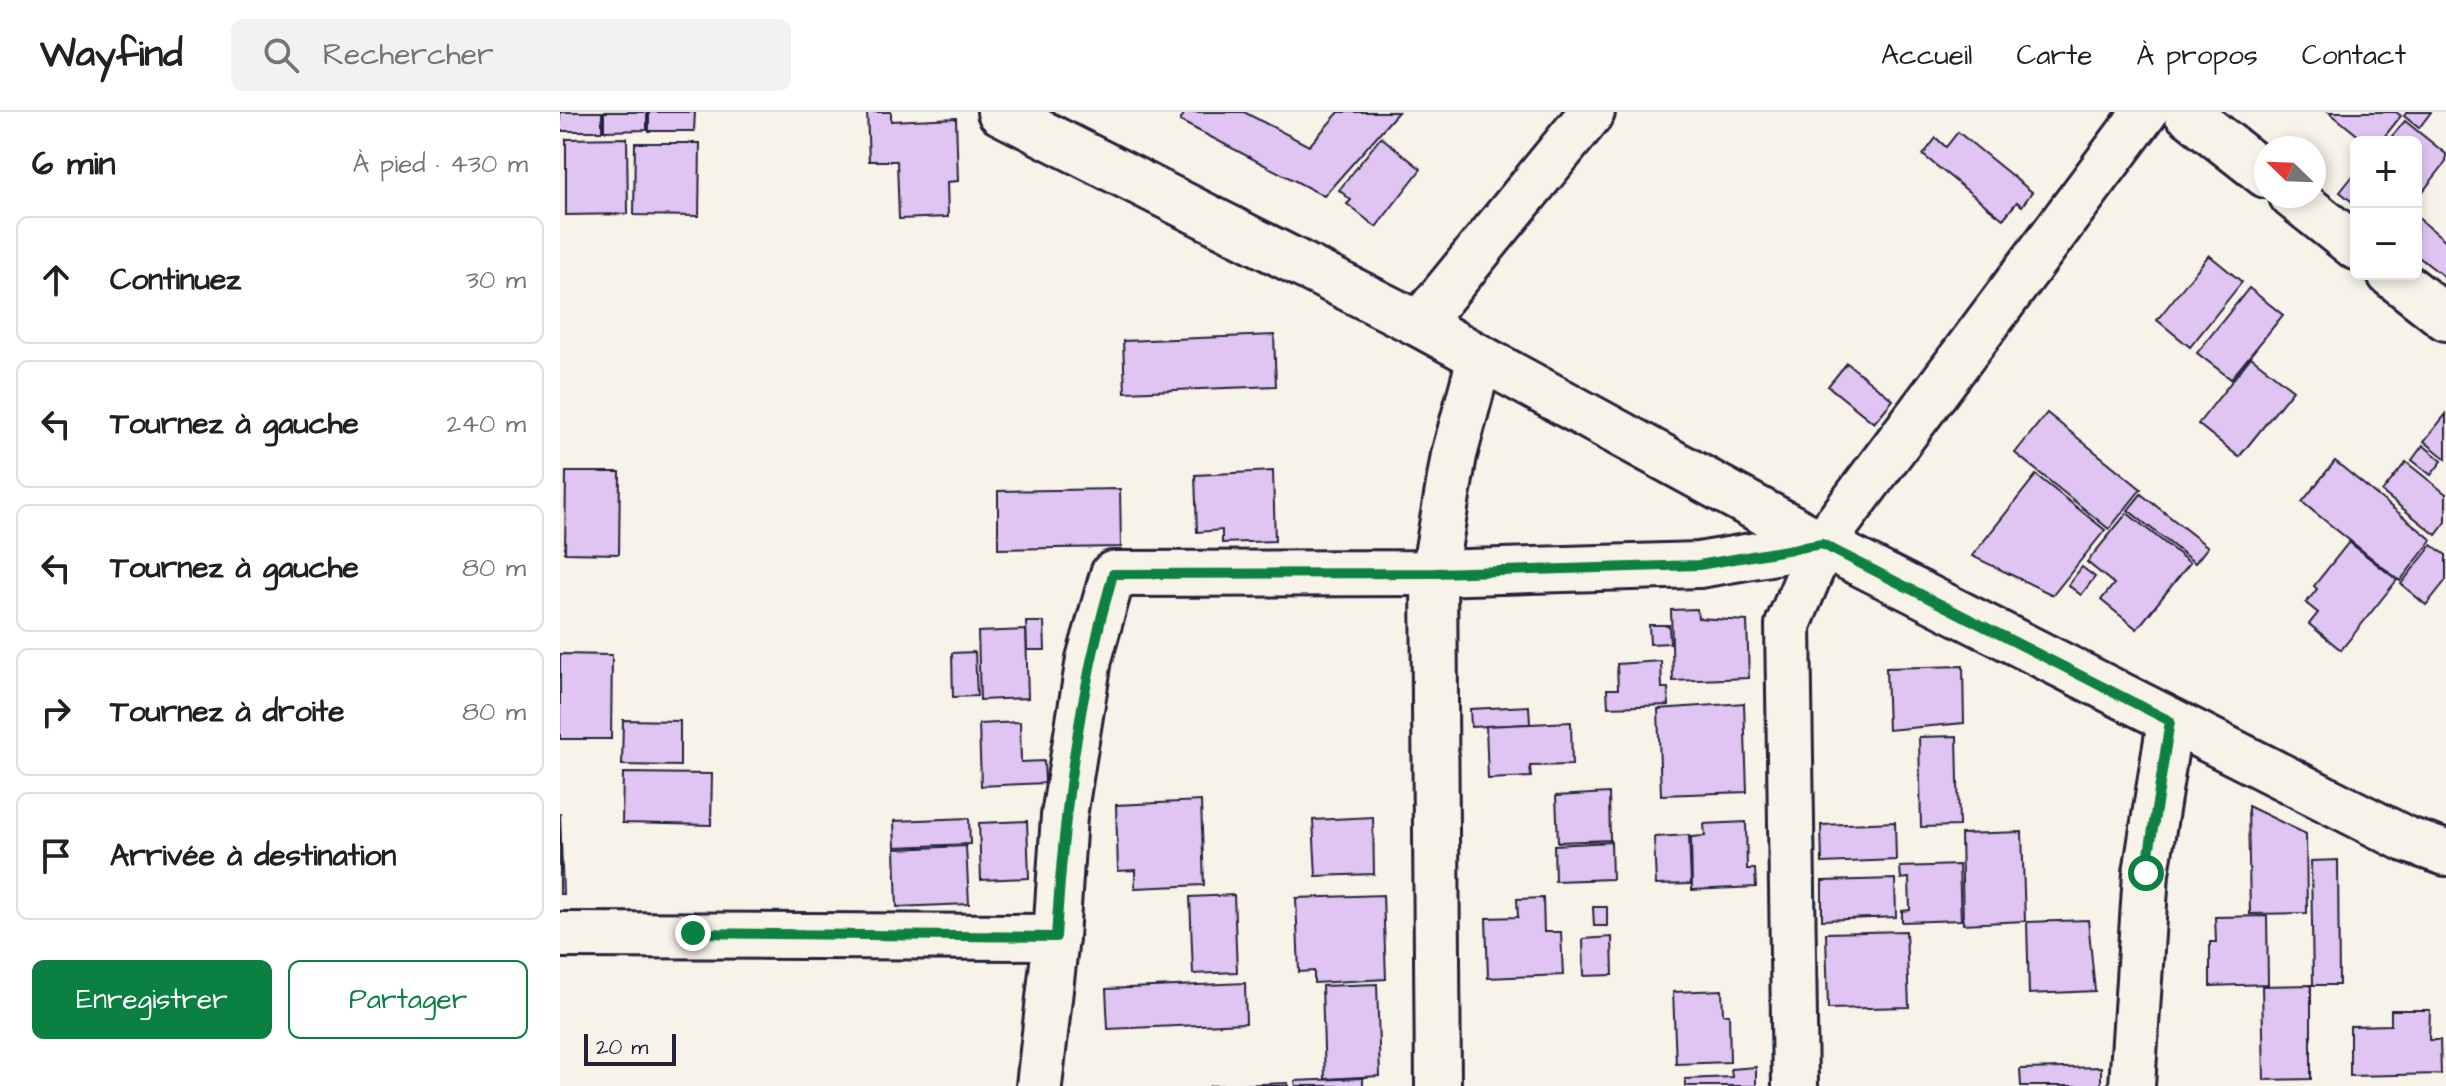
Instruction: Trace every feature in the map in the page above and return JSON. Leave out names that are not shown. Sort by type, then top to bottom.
[{"type":"street","points":[[1419,324],[1592,112]]},
{"type":"street","points":[[1795,1086],[1788,625],[1822,544],[2145,112]]},
{"type":"street","points":[[2186,112],[2254,166]]},
{"type":"street","points":[[1004,113],[1419,324],[1822,544],[2405,839],[2446,853]]},
{"type":"street","points":[[2307,208],[2350,242]]},
{"type":"street","points":[[2398,280],[2446,318]]},
{"type":"street","points":[[1438,1086],[1434,573],[1454,455],[1480,358]]},
{"type":"street","points":[[1039,1086],[1069,785],[1089,659],[1113,574],[1434,573],[1699,565],[1822,544]]},
{"type":"street","points":[[2132,1086],[2146,873],[2170,721]]},
{"type":"street","points":[[560,935],[1056,937]]},
{"type":"building","points":[[560,112],[602,112],[602,131],[560,131]]},
{"type":"building","points":[[604,112],[647,112],[647,130],[604,131]]},
{"type":"building","points":[[649,112],[695,112],[694,131],[649,131]]},
{"type":"building","points":[[867,112],[891,112],[891,121],[956,118],[958,181],[947,182],[948,217],[899,219],[897,161],[869,161]]},
{"type":"building","points":[[1185,112],[1244,112],[1309,146],[1339,112],[1398,112],[1324,196],[1180,121]]},
{"type":"building","points":[[2329,112],[2396,112],[2401,116],[2385,136],[2359,136]]},
{"type":"building","points":[[2407,112],[2431,112],[2419,128],[2404,116]]},
{"type":"building","points":[[2405,121],[2446,154],[2446,162],[2422,192],[2422,136],[2392,136]]},
{"type":"building","points":[[1958,132],[2032,192],[2022,206],[2017,202],[2003,219],[1923,155],[1936,138],[1946,147]]},
{"type":"building","points":[[1381,137],[1421,169],[1376,227],[1347,204],[1351,200],[1339,190]]},
{"type":"building","points":[[627,138],[628,214],[566,215],[566,139]]},
{"type":"building","points":[[635,143],[700,143],[699,216],[634,215]]},
{"type":"building","points":[[2350,180],[2350,200],[2340,192]]},
{"type":"building","points":[[2422,221],[2446,241],[2446,278],[2422,260]]},
{"type":"building","points":[[2209,255],[2242,282],[2190,347],[2157,320]]},
{"type":"building","points":[[2249,288],[2283,315],[2231,379],[2197,353]]},
{"type":"building","points":[[1274,335],[1276,386],[1125,392],[1123,341]]},
{"type":"building","points":[[2251,357],[2293,390],[2239,457],[2198,424]]},
{"type":"building","points":[[1847,363],[1893,400],[1874,423],[1828,386]]},
{"type":"building","points":[[2047,413],[2141,489],[2109,529],[2015,453]]},
{"type":"building","points":[[2446,414],[2446,459],[2424,441]]},
{"type":"building","points":[[2423,445],[2442,461],[2431,475],[2412,460]]},
{"type":"building","points":[[2335,461],[2432,540],[2400,581],[2302,502]]},
{"type":"building","points":[[2406,462],[2446,494],[2446,522],[2436,535],[2382,492]]},
{"type":"building","points":[[1273,471],[1275,541],[1222,543],[1222,530],[1197,532],[1195,475]]},
{"type":"building","points":[[566,472],[620,472],[619,554],[565,553]]},
{"type":"building","points":[[2036,475],[2105,530],[2053,595],[1972,556]]},
{"type":"building","points":[[1120,489],[1121,547],[998,549],[998,491]]},
{"type":"building","points":[[2141,494],[2208,547],[2195,563],[2128,510]]},
{"type":"building","points":[[2127,513],[2190,563],[2137,629],[2101,600],[2114,584],[2087,562]]},
{"type":"building","points":[[2349,542],[2397,580],[2341,650],[2309,624],[2318,613],[2306,603],[2317,589],[2314,586]]},
{"type":"building","points":[[2432,545],[2446,555],[2446,580],[2426,605],[2401,584]]},
{"type":"building","points":[[2082,567],[2095,577],[2081,595],[2068,585]]},
{"type":"building","points":[[1697,609],[1698,618],[1747,621],[1749,678],[1673,681],[1671,610]]},
{"type":"building","points":[[1026,622],[1044,622],[1045,650],[1027,650]]},
{"type":"building","points":[[1649,625],[1669,625],[1670,643],[1650,644]]},
{"type":"building","points":[[1026,630],[1028,698],[980,700],[978,632]]},
{"type":"building","points":[[975,652],[977,696],[953,697],[952,653]]},
{"type":"building","points":[[560,654],[612,655],[611,739],[560,739]]},
{"type":"building","points":[[1661,661],[1662,688],[1668,688],[1669,705],[1608,707],[1607,689],[1618,689],[1617,664]]},
{"type":"building","points":[[1963,666],[1964,723],[1888,730],[1886,668]]},
{"type":"building","points":[[1744,703],[1747,792],[1661,795],[1658,709]]},
{"type":"building","points":[[1529,706],[1530,724],[1471,727],[1470,709]]},
{"type":"building","points":[[623,720],[680,721],[680,766],[622,765]]},
{"type":"building","points":[[1020,722],[1021,762],[1044,761],[1045,783],[981,786],[979,724]]},
{"type":"building","points":[[1571,722],[1572,765],[1530,766],[1531,777],[1488,779],[1486,726]]},
{"type":"building","points":[[1957,736],[1959,826],[1921,827],[1919,737]]},
{"type":"building","points":[[623,773],[712,774],[711,825],[622,823]]},
{"type":"building","points":[[1609,793],[1610,840],[1558,842],[1556,796]]},
{"type":"building","points":[[1201,801],[1204,885],[1135,888],[1135,870],[1118,871],[1116,805]]},
{"type":"building","points":[[2248,806],[2306,834],[2307,913],[2250,914]]},
{"type":"building","points":[[560,813],[563,894],[560,894]]},
{"type":"building","points":[[1373,817],[1374,874],[1316,876],[1313,820]]},
{"type":"building","points":[[969,818],[970,844],[895,847],[894,821]]},
{"type":"building","points":[[1027,821],[1029,878],[981,880],[979,823]]},
{"type":"building","points":[[1746,822],[1747,869],[1755,869],[1756,887],[1692,890],[1691,837],[1705,836],[1704,824]]},
{"type":"building","points":[[1895,822],[1896,860],[1822,863],[1821,825]]},
{"type":"building","points":[[2022,832],[2025,921],[1963,924],[1961,834]]},
{"type":"building","points":[[1689,835],[1691,884],[1656,885],[1654,837]]},
{"type":"building","points":[[1611,842],[1612,879],[1555,881],[1554,845]]},
{"type":"building","points":[[966,846],[969,904],[897,907],[895,849]]},
{"type":"building","points":[[2338,860],[2339,985],[2313,985],[2311,861]]},
{"type":"building","points":[[1959,865],[1961,920],[1902,922],[1902,911],[1910,910],[1909,878],[1901,879],[1900,867]]},
{"type":"building","points":[[1895,879],[1896,917],[1822,920],[1822,881]]},
{"type":"building","points":[[1234,895],[1237,972],[1193,974],[1190,897]]},
{"type":"building","points":[[1383,895],[1386,979],[1314,983],[1314,971],[1299,972],[1296,898]]},
{"type":"building","points":[[1543,898],[1544,932],[1561,932],[1563,975],[1488,978],[1486,918],[1518,917],[1517,899]]},
{"type":"building","points":[[1593,907],[1607,907],[1607,926],[1594,926]]},
{"type":"building","points":[[2267,916],[2268,984],[2210,986],[2210,942],[2216,942],[2215,917]]},
{"type":"building","points":[[2088,920],[2095,991],[2029,994],[2027,922]]},
{"type":"building","points":[[1906,931],[1909,1007],[1828,1009],[1826,933]]},
{"type":"building","points":[[1612,937],[1613,975],[1584,976],[1583,939]]},
{"type":"building","points":[[1245,983],[1246,1023],[1108,1029],[1106,989]]},
{"type":"building","points":[[1377,984],[1380,1076],[1325,1079],[1322,986]]},
{"type":"building","points":[[2311,985],[2311,1079],[2264,1080],[2262,986]]},
{"type":"building","points":[[1722,990],[1723,1014],[1729,1014],[1730,1062],[1676,1064],[1673,992]]},
{"type":"building","points":[[2391,1010],[2430,1010],[2429,1040],[2440,1040],[2441,1074],[2350,1076],[2350,1026],[2391,1025]]},
{"type":"building","points":[[1756,1067],[1756,1086],[1685,1086],[1685,1079],[1732,1077],[1731,1069]]},
{"type":"building","points":[[2101,1067],[2101,1086],[2021,1086],[2020,1069]]},
{"type":"building","points":[[1363,1078],[1363,1086],[1296,1086],[1295,1081]]},
{"type":"building","points":[[1288,1083],[1289,1086],[1209,1086]]},
{"type":"route","points":[[693,933],[1056,937],[1064,816],[1089,659],[1113,574],[1434,573],[1699,565],[1822,544],[2170,721],[2146,873]]}]
